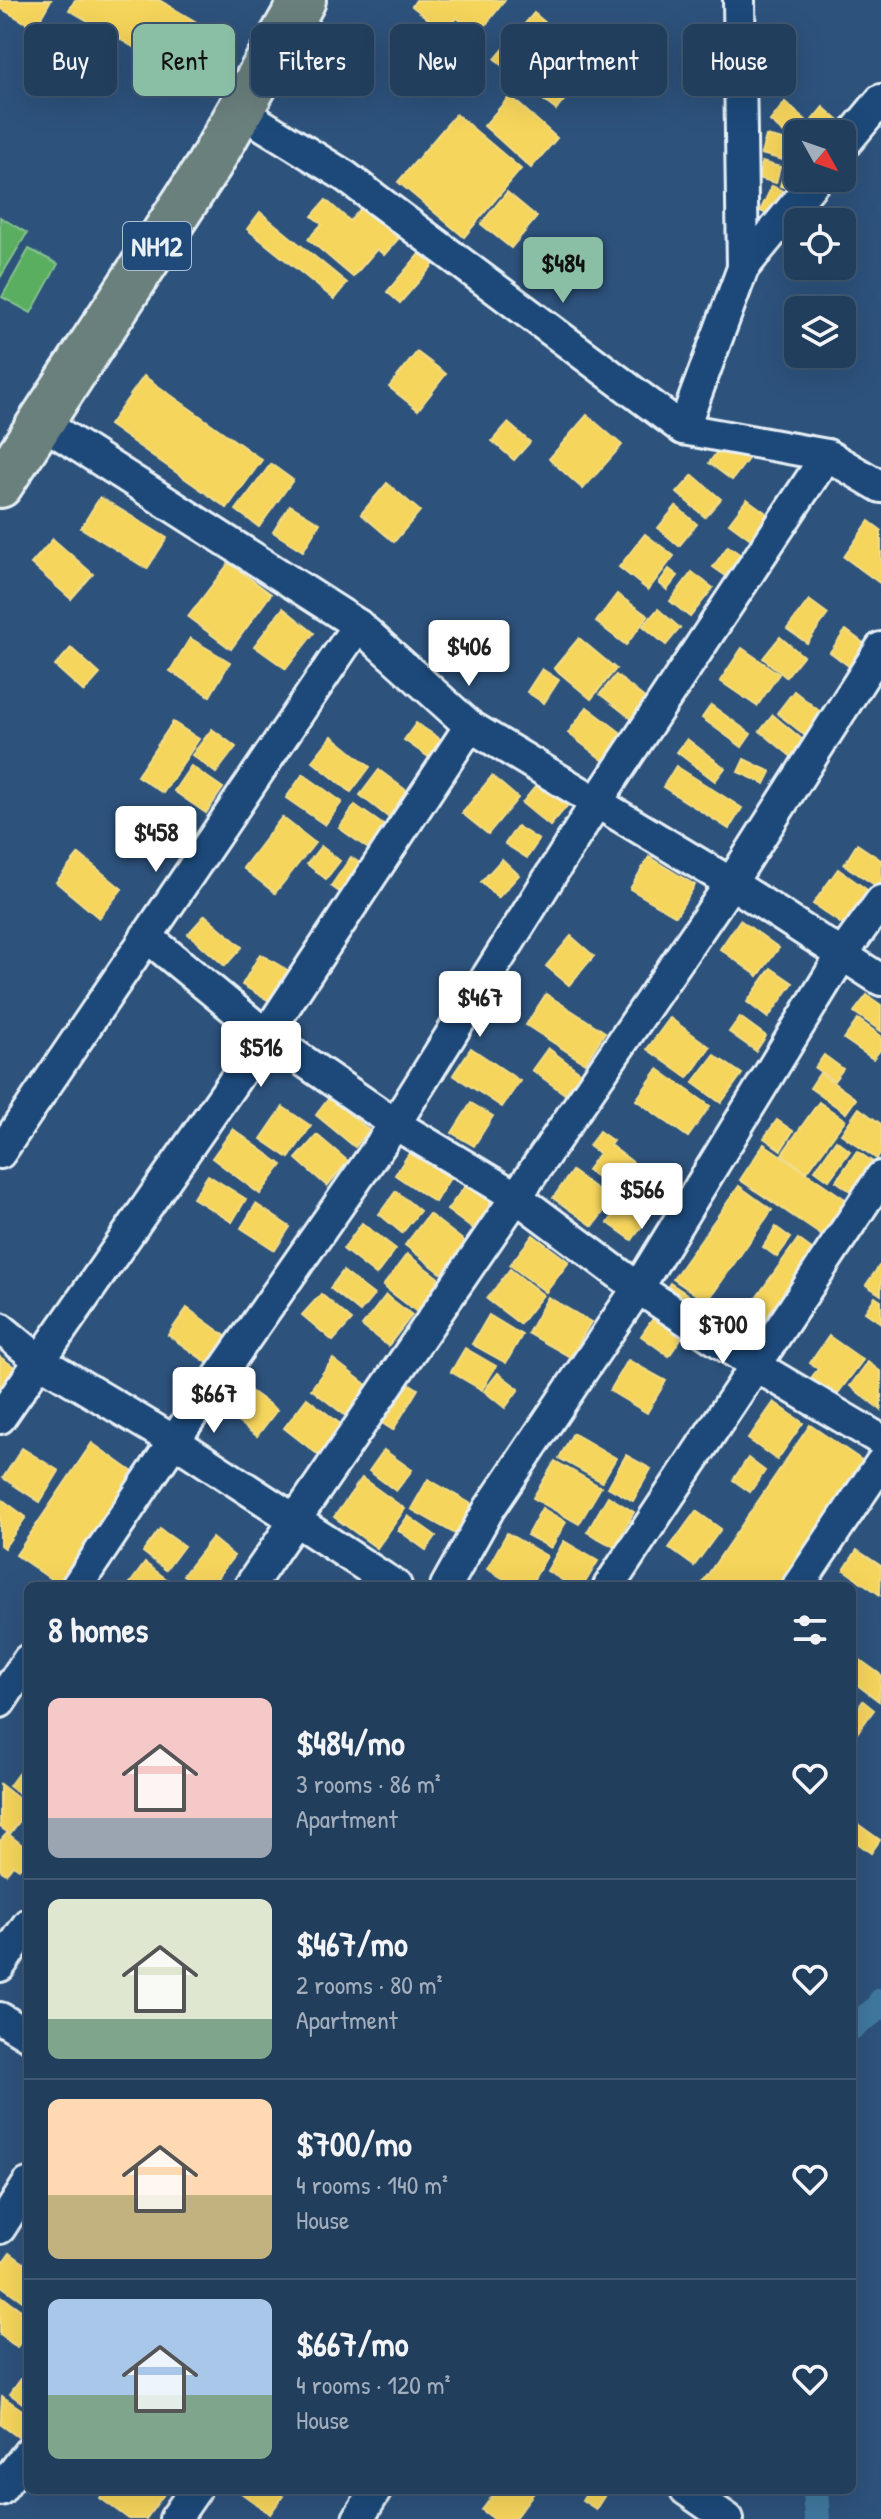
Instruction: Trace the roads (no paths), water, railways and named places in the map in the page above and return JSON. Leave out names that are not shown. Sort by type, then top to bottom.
[{"type":"highway","name":"NH12","points":[[0,485],[162,239],[303,0]]},
{"type":"street","points":[[739,0],[743,268]]},
{"type":"street","points":[[856,130],[881,100]]},
{"type":"street","points":[[240,111],[345,176],[683,429],[827,455],[881,487]]},
{"type":"street","points":[[683,429],[743,268],[805,192]]},
{"type":"street","points":[[41,422],[358,625],[470,726],[731,883],[881,980]]},
{"type":"street","points":[[80,1582],[395,1124],[596,803],[827,455]]},
{"type":"street","points":[[0,1153],[358,625]]},
{"type":"street","points":[[253,1582],[731,883],[881,648]]},
{"type":"street","points":[[0,1418],[266,1035],[470,726]]},
{"type":"street","points":[[448,1582],[489,1509],[638,1288],[842,955],[881,901]]},
{"type":"street","points":[[146,936],[266,1035],[395,1124],[515,1196],[638,1288],[756,1366],[881,1440]]},
{"type":"street","points":[[612,1582],[881,1177]]},
{"type":"street","points":[[0,1328],[40,1361],[174,1441],[390,1582]]},
{"type":"street","points":[[801,1582],[881,1463]]},
{"type":"street","points":[[0,1702],[24,1666]]},
{"type":"street","points":[[0,1966],[24,1930]]},
{"type":"street","points":[[0,2018],[24,2033]]},
{"type":"street","points":[[0,2228],[24,2190]]},
{"type":"street","points":[[0,2490],[24,2458]]},
{"type":"street","points":[[175,2519],[192,2494]]},
{"type":"street","points":[[358,2519],[374,2494]]},
{"type":"street","points":[[692,2494],[728,2519]]},
{"type":"waterway","points":[[856,2024],[878,2008],[881,2001]]},
{"type":"waterway","points":[[815,2494],[817,2519]]}]
